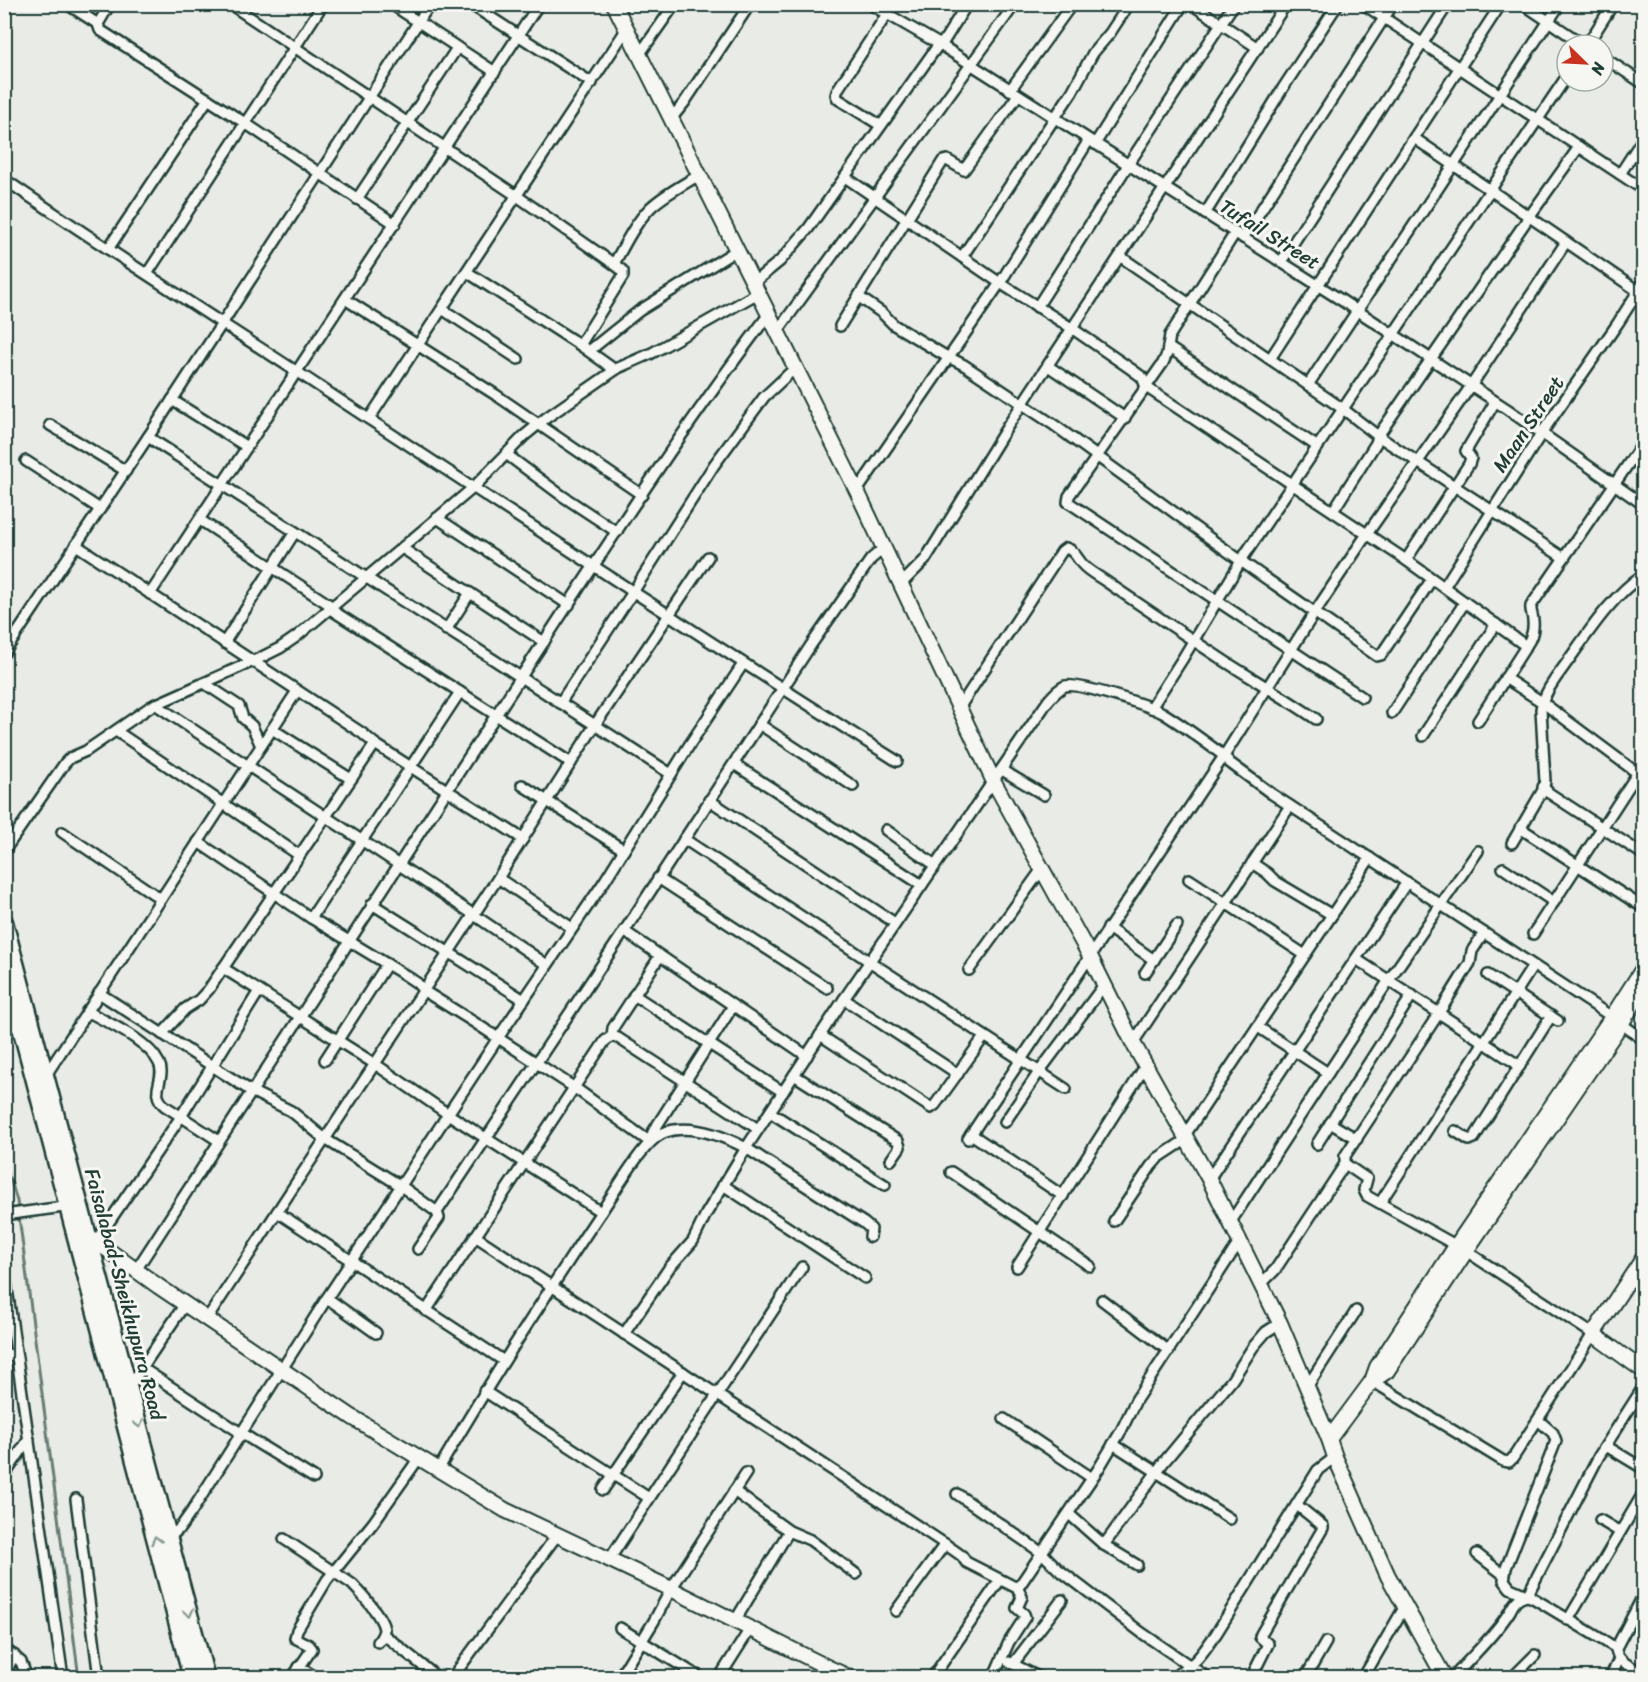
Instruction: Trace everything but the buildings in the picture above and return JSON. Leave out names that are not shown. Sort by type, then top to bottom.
[{"type":"highway","name":"Faisalabad-Sheikhupura Road","points":[[4,922],[46,1075],[73,1205],[92,1238],[129,1388],[170,1537],[194,1676]]},
{"type":"highway","name":"Faisalabad-Sheikhupura Road","points":[[4,965],[73,1205],[194,1676]]},
{"type":"main road","points":[[614,4],[857,491],[994,782],[1209,1179],[1280,1323],[1335,1457],[1388,1576],[1445,1677]]},
{"type":"main road","points":[[1616,1020],[1644,967]]},
{"type":"main road","points":[[1329,1440],[1372,1381],[1387,1371],[1461,1248],[1616,1020],[1644,987]]},
{"type":"main road","points":[[92,1238],[352,1418],[505,1510],[735,1621],[828,1673],[851,1677]]},
{"type":"main road","points":[[1644,1257],[1593,1334],[1644,1371]]},
{"type":"street","points":[[68,4],[98,24],[100,30],[245,123],[395,224]]},
{"type":"street","points":[[98,24],[110,4]]},
{"type":"street","points":[[230,4],[517,196],[622,270],[623,276],[580,345]]},
{"type":"street","points":[[147,274],[323,4]]},
{"type":"street","points":[[391,4],[495,72]]},
{"type":"street","points":[[4,653],[126,471],[430,4]]},
{"type":"street","points":[[470,4],[592,83]]},
{"type":"street","points":[[150,594],[539,4]]},
{"type":"street","points":[[639,55],[675,4]]},
{"type":"street","points":[[671,119],[750,4]]},
{"type":"street","name":"Tufail Street","points":[[870,4],[939,44],[1318,285],[1495,402],[1644,505]]},
{"type":"street","points":[[4,851],[68,760],[82,754],[155,704],[280,648],[310,627],[473,488],[538,424],[615,370],[652,353],[755,288],[808,229],[880,125],[939,44],[944,41],[967,4]]},
{"type":"street","points":[[777,332],[1015,4]]},
{"type":"street","points":[[840,326],[944,161],[947,160],[964,170],[1072,4]]},
{"type":"street","points":[[962,256],[1072,92],[1093,53],[1130,4]]},
{"type":"street","points":[[857,491],[1000,283],[1183,4]]},
{"type":"street","points":[[1191,4],[1258,48]]},
{"type":"street","points":[[1038,307],[1234,4]]},
{"type":"street","points":[[901,584],[921,567],[975,477],[1286,4]]},
{"type":"street","points":[[1205,214],[1338,4]]},
{"type":"street","points":[[1363,4],[1644,190]]},
{"type":"street","points":[[1362,697],[1068,502],[1069,496],[1163,363],[1170,335],[1190,304],[1239,236],[1393,4]]},
{"type":"street","points":[[1281,262],[1448,4]]},
{"type":"street","points":[[1270,359],[1501,4]]},
{"type":"street","points":[[1523,4],[1567,33]]},
{"type":"street","points":[[1308,385],[1560,4]]},
{"type":"street","points":[[1594,33],[1613,4]]},
{"type":"street","points":[[880,125],[838,99],[836,95],[887,14]]},
{"type":"street","points":[[369,419],[626,30]]},
{"type":"street","points":[[357,199],[457,48]]},
{"type":"street","points":[[1615,65],[1644,84]]},
{"type":"street","points":[[1150,708],[1241,561],[1556,93]]},
{"type":"street","points":[[108,249],[208,99]]},
{"type":"street","points":[[1620,174],[1644,137]]},
{"type":"street","points":[[1414,138],[1638,291]]},
{"type":"street","points":[[1333,511],[1376,443],[1378,436],[1579,147]]},
{"type":"street","points":[[614,264],[630,233],[651,207],[664,196],[699,175]]},
{"type":"street","points":[[846,177],[1000,283],[1073,329],[1142,377],[1146,387],[1406,560],[1526,646]]},
{"type":"street","points":[[4,179],[669,616],[897,761]]},
{"type":"street","points":[[1063,1196],[970,1136],[1224,756],[1367,534],[1471,386],[1566,242]]},
{"type":"street","points":[[589,351],[639,311],[737,250]]},
{"type":"street","points":[[1121,257],[1343,409],[1378,436],[1564,558]]},
{"type":"street","points":[[467,272],[615,370]]},
{"type":"street","name":"Maan Street","points":[[1444,587],[1541,434],[1644,282]]},
{"type":"street","points":[[859,297],[882,313],[894,325],[964,365],[1054,425],[1241,561],[1379,656],[1432,579]]},
{"type":"street","points":[[345,299],[496,395],[642,495]]},
{"type":"street","points":[[442,309],[518,358]]},
{"type":"street","points":[[136,1270],[520,678],[741,350],[769,314]]},
{"type":"street","points":[[1168,347],[1318,447]]},
{"type":"street","points":[[1048,366],[1125,418]]},
{"type":"street","points":[[560,703],[714,465],[764,397],[795,368]]},
{"type":"street","points":[[172,400],[247,447]]},
{"type":"street","points":[[1406,560],[1470,460],[1466,451],[1467,447],[1495,402]]},
{"type":"street","points":[[50,424],[126,471]]},
{"type":"street","points":[[148,437],[671,774]]},
{"type":"street","points":[[1478,721],[1532,635],[1533,620],[1530,609],[1644,441]]},
{"type":"street","points":[[506,454],[561,495],[617,532]]},
{"type":"street","points":[[26,461],[100,509]]},
{"type":"street","points":[[437,518],[569,605]]},
{"type":"street","points":[[200,520],[571,763]]},
{"type":"street","points":[[224,643],[295,532]]},
{"type":"street","points":[[76,545],[362,733],[375,744],[523,839]]},
{"type":"street","points":[[402,548],[544,642]]},
{"type":"street","points":[[437,1212],[624,932],[811,645],[872,559],[884,548]]},
{"type":"street","points":[[959,708],[1066,548],[1078,556],[1084,566],[1193,641],[1316,719]]},
{"type":"street","points":[[207,1319],[474,915],[595,725],[708,557]]},
{"type":"street","points":[[1512,843],[1544,787],[1542,702],[1602,613],[1631,582],[1644,574]]},
{"type":"street","points":[[446,630],[470,593]]},
{"type":"street","points":[[1392,712],[1465,602]]},
{"type":"street","points":[[1423,736],[1496,624]]},
{"type":"street","points":[[170,1537],[180,1528],[351,1261],[624,850],[743,664]]},
{"type":"street","points":[[1505,678],[1542,702],[1640,776],[1533,934]]},
{"type":"street","points":[[204,683],[239,706],[243,718],[252,726],[261,746]]},
{"type":"street","points":[[624,1334],[669,1268],[693,1241],[746,1148],[869,961],[1048,701],[1059,689],[1066,686],[1078,686],[1163,713],[1224,756],[1247,777],[1442,904],[1644,1040]]},
{"type":"street","points":[[46,1075],[297,691]]},
{"type":"street","points":[[311,918],[460,692]]},
{"type":"street","points":[[155,704],[547,965]]},
{"type":"street","points":[[759,724],[853,786]]},
{"type":"street","points":[[272,729],[351,779]]},
{"type":"street","points":[[116,731],[299,855]]},
{"type":"street","points":[[162,1034],[185,1009],[205,994],[375,744]]},
{"type":"street","points":[[734,764],[922,885]]},
{"type":"street","points":[[1002,770],[1044,795]]},
{"type":"street","points":[[522,785],[624,850]]},
{"type":"street","points":[[1544,787],[1602,829],[1644,855]]},
{"type":"street","points":[[709,800],[895,923]]},
{"type":"street","points":[[1133,1042],[1290,806]]},
{"type":"street","points":[[1520,828],[1644,908]]},
{"type":"street","points":[[886,830],[935,865]]},
{"type":"street","points":[[62,832],[161,898]]},
{"type":"street","points":[[684,839],[1066,1089]]},
{"type":"street","points":[[198,842],[311,918],[470,1018],[650,1142]]},
{"type":"street","points":[[1230,1223],[1389,980],[1478,851]]},
{"type":"street","points":[[1114,1221],[1151,1166],[1186,1137],[1370,858]]},
{"type":"street","points":[[1252,863],[1275,881],[1332,915]]},
{"type":"street","points":[[1503,868],[1554,902]]},
{"type":"street","points":[[969,970],[1042,869]]},
{"type":"street","points":[[498,878],[572,928]]},
{"type":"street","points":[[658,878],[827,988]]},
{"type":"street","points":[[1189,879],[1305,955]]},
{"type":"street","points":[[1209,1179],[1407,882]]},
{"type":"street","points":[[372,904],[524,1000]]},
{"type":"street","points":[[1145,973],[1177,925]]},
{"type":"street","points":[[1108,928],[1154,960]]},
{"type":"street","points":[[624,932],[807,1056]]},
{"type":"street","points":[[1261,1284],[1275,1270],[1345,1164],[1346,1156],[1470,963],[1472,951],[1484,933]]},
{"type":"street","points":[[612,1036],[612,1028],[660,956]]},
{"type":"street","points":[[1356,959],[1520,1066]]},
{"type":"street","points":[[325,1060],[387,964]]},
{"type":"street","points":[[1380,1203],[1533,966]]},
{"type":"street","points":[[223,968],[602,1212]]},
{"type":"street","points":[[1455,1131],[1469,1140],[1473,1139],[1520,1066],[1555,1019],[1488,975]]},
{"type":"street","points":[[1005,1122],[1104,985]]},
{"type":"street","points":[[92,1238],[181,1116],[259,991]]},
{"type":"street","points":[[99,993],[251,1091],[291,1111],[325,1139],[401,1186],[437,1212],[439,1218],[418,1249]]},
{"type":"street","points":[[634,995],[783,1092]]},
{"type":"street","points":[[1317,1144],[1412,995]]},
{"type":"street","points":[[844,999],[958,1074]]},
{"type":"street","points":[[438,1470],[484,1391],[650,1142],[653,1132],[734,1006]]},
{"type":"street","points":[[87,1011],[142,1044],[160,1064],[158,1096],[162,1103],[219,1141]]},
{"type":"street","points":[[4,1022],[22,1030]]},
{"type":"street","points":[[1258,1027],[1328,1073]]},
{"type":"street","points":[[820,1035],[930,1108],[935,1106],[984,1037]]},
{"type":"street","points":[[612,1036],[758,1129]]},
{"type":"street","points":[[426,1311],[604,1041],[612,1036]]},
{"type":"street","points":[[1017,1267],[1146,1065]]},
{"type":"street","points":[[794,1075],[898,1141],[900,1147],[891,1160]]},
{"type":"street","points":[[770,1112],[885,1185]]},
{"type":"street","points":[[1330,1123],[1357,1139]]},
{"type":"street","points":[[650,1142],[663,1133],[673,1131],[693,1131],[723,1138],[746,1148],[868,1226],[870,1236]]},
{"type":"street","points":[[1345,1164],[1367,1179],[1364,1193],[1461,1248],[1593,1334],[1513,1458],[1506,1462],[1372,1381]]},
{"type":"street","points":[[951,1172],[1090,1266]]},
{"type":"street","points":[[723,1185],[865,1278]]},
{"type":"street","points":[[6,1214],[73,1205]]},
{"type":"street","points":[[277,1212],[504,1361]]},
{"type":"street","points":[[475,1236],[945,1544],[962,1556],[966,1562],[1017,1587],[1022,1597],[1017,1608],[1025,1617],[1016,1630],[993,1677]]},
{"type":"street","points":[[1017,1587],[1069,1514],[1113,1444],[1136,1400],[1240,1242]]},
{"type":"street","points":[[609,1560],[802,1267]]},
{"type":"street","points":[[4,1268],[63,1677]]},
{"type":"street","points":[[327,1298],[376,1332]]},
{"type":"street","points":[[1102,1300],[1169,1351]]},
{"type":"street","points":[[129,1388],[185,1304]]},
{"type":"street","points":[[1307,1387],[1356,1311]]},
{"type":"street","points":[[1104,1545],[1157,1472],[1232,1380],[1253,1347],[1266,1332],[1280,1323]]},
{"type":"street","points":[[4,1352],[17,1359]]},
{"type":"street","points":[[142,1368],[314,1478]]},
{"type":"street","points":[[603,1490],[683,1372]]},
{"type":"street","points":[[1527,1596],[1599,1456],[1644,1386]]},
{"type":"street","points":[[484,1391],[649,1498]]},
{"type":"street","points":[[1004,1419],[1092,1478]]},
{"type":"street","points":[[1538,1420],[1553,1432],[1556,1441],[1504,1580],[1507,1586],[1616,1648]]},
{"type":"street","points":[[4,1476],[9,1460],[29,1439]]},
{"type":"street","points":[[1113,1444],[1230,1519]]},
{"type":"street","points":[[1606,1446],[1644,1469]]},
{"type":"street","points":[[1176,1677],[1182,1668],[1189,1666],[1198,1658],[1224,1622],[1318,1470],[1335,1457]]},
{"type":"street","points":[[292,1677],[312,1649],[295,1638],[294,1634],[334,1572],[373,1523],[419,1458]]},
{"type":"street","points":[[619,1677],[642,1642],[671,1589],[746,1473]]},
{"type":"street","points":[[734,1491],[789,1531],[810,1540],[856,1574]]},
{"type":"street","points":[[1568,1620],[1644,1492]]},
{"type":"street","points":[[957,1494],[1042,1553],[1064,1574],[1189,1666],[1208,1677]]},
{"type":"street","points":[[76,1499],[99,1677]]},
{"type":"street","points":[[1251,1677],[1267,1646],[1267,1642],[1260,1637],[1261,1634],[1323,1528],[1297,1505]]},
{"type":"street","points":[[1069,1514],[1104,1545],[1137,1565]]},
{"type":"street","points":[[1600,1520],[1620,1532]]},
{"type":"street","points":[[735,1621],[789,1531]]},
{"type":"street","points":[[452,1677],[557,1535]]},
{"type":"street","points":[[284,1539],[352,1584],[367,1600],[382,1623],[384,1630],[381,1638],[438,1677]]},
{"type":"street","points":[[896,1611],[945,1544]]},
{"type":"street","points":[[1477,1554],[1504,1575]]},
{"type":"street","points":[[932,1677],[1000,1580]]},
{"type":"street","points":[[1643,1595],[1615,1652],[1619,1659],[1644,1674]]},
{"type":"street","points":[[1453,1677],[1496,1631],[1517,1600],[1527,1596]]},
{"type":"street","points":[[1013,1664],[1062,1600]]},
{"type":"street","points":[[1363,1677],[1405,1606]]},
{"type":"street","points":[[620,1628],[701,1677]]},
{"type":"street","points":[[719,1677],[750,1629]]},
{"type":"street","points":[[1305,1677],[1326,1642]]},
{"type":"street","points":[[4,1648],[15,1655],[24,1666],[27,1677]]},
{"type":"street","points":[[4,1677],[15,1655]]},
{"type":"street","points":[[1512,1677],[1535,1655]]},
{"type":"street","points":[[1002,1658],[1040,1677]]},
{"type":"street","points":[[1610,1677],[1619,1659]]},
{"type":"street","points":[[299,1667],[317,1677]]},
{"type":"waterway","points":[[4,1167],[17,1201],[79,1678]]}]
